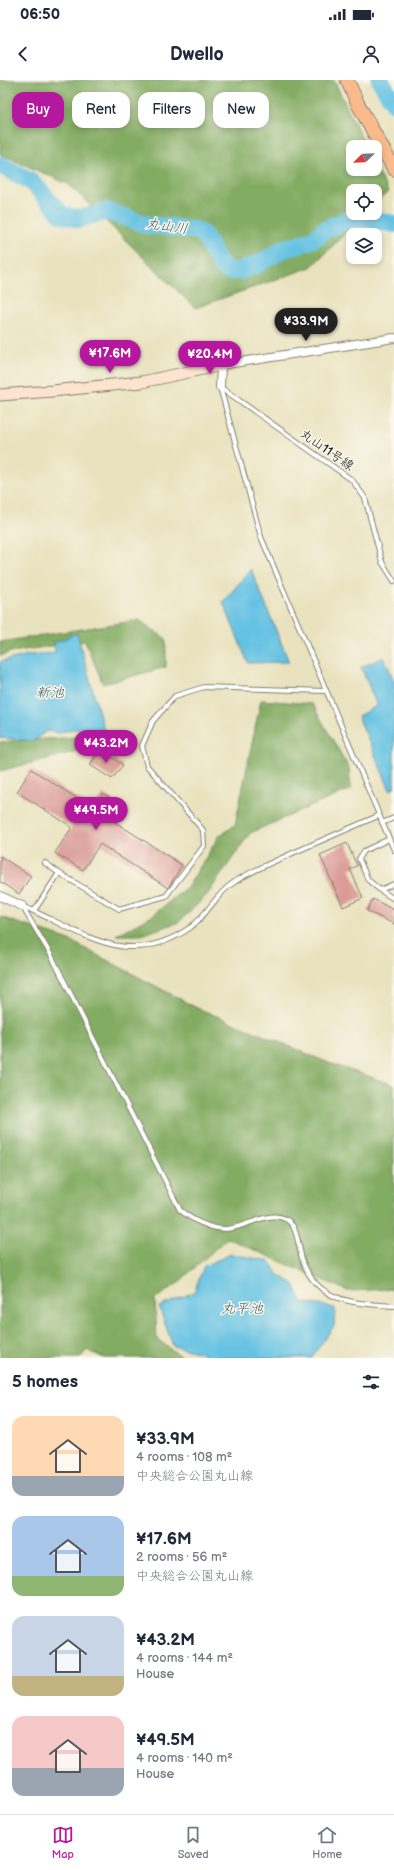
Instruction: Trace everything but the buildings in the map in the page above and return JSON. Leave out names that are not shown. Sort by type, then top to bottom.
[{"type":"main road","points":[[347,80],[358,104],[394,169]]},
{"type":"street","points":[[0,395],[52,392],[142,382],[221,365],[394,338]]},
{"type":"street","points":[[220,387],[221,365]]},
{"type":"street","points":[[0,896],[22,906]]},
{"type":"lane","name":"丸山11号線","points":[[220,387],[352,480],[365,498],[382,562],[394,581]]},
{"type":"lane","points":[[220,387],[261,537],[378,816],[394,850]]},
{"type":"lane","points":[[45,863],[119,909],[166,896],[204,846],[203,830],[147,766],[142,746],[153,721],[175,696],[204,687],[326,691]]},
{"type":"lane","points":[[22,906],[101,943],[121,947],[147,946],[171,938],[192,926],[231,884],[259,868],[378,816]]},
{"type":"lane","points":[[382,823],[394,818]]},
{"type":"lane","points":[[389,839],[364,850],[359,859],[368,880],[394,899]]},
{"type":"lane","points":[[34,911],[59,873]]},
{"type":"lane","points":[[380,890],[394,884]]},
{"type":"lane","points":[[22,906],[51,955],[180,1210],[193,1219],[212,1227],[227,1229],[271,1217],[282,1217],[290,1221],[298,1238],[303,1263],[316,1284],[336,1298],[347,1302],[394,1306]]},
{"type":"green space","points":[[0,80],[334,80],[363,140],[346,140],[346,176],[380,176],[388,192],[382,198],[382,184],[346,184],[346,220],[359,220],[351,228],[346,228],[346,233],[311,267],[195,308],[68,184],[0,154]]},
{"type":"green space","points":[[139,620],[166,639],[166,667],[103,684],[85,641],[11,652],[0,656],[0,642]]},
{"type":"green space","points":[[261,700],[312,704],[349,768],[351,789],[250,833],[207,895],[179,922],[141,935],[116,935],[152,916],[189,885],[219,836],[235,825]]},
{"type":"green space","points":[[107,735],[108,743],[0,771],[0,742]]},
{"type":"green space","points":[[0,917],[67,939],[195,1007],[329,1063],[394,1085],[394,1289],[348,1291],[227,1238],[178,1283],[155,1299],[157,1339],[183,1358],[104,1358],[87,1350],[80,1358],[0,1358]]},
{"type":"water","points":[[251,569],[289,662],[248,663],[223,602]]},
{"type":"water","name":"新池","points":[[77,633],[104,731],[73,729],[59,733],[47,731],[33,741],[0,738],[0,662],[28,655],[55,653],[54,643]]},
{"type":"water","points":[[384,657],[394,681],[394,788],[390,790],[358,716],[377,706],[361,667]]},
{"type":"water","name":"丸平池","points":[[231,1254],[269,1261],[279,1275],[294,1284],[302,1302],[335,1308],[334,1326],[311,1358],[208,1358],[201,1353],[173,1346],[159,1307],[194,1292],[204,1266]]},
{"type":"waterway","points":[[380,80],[394,103]]},
{"type":"waterway","name":"丸山川","points":[[0,165],[31,181],[62,215],[80,219],[106,211],[148,225],[195,230],[203,234],[221,266],[229,271],[240,271],[258,264],[283,249],[315,238],[326,229],[349,219],[368,219],[394,224]]}]
